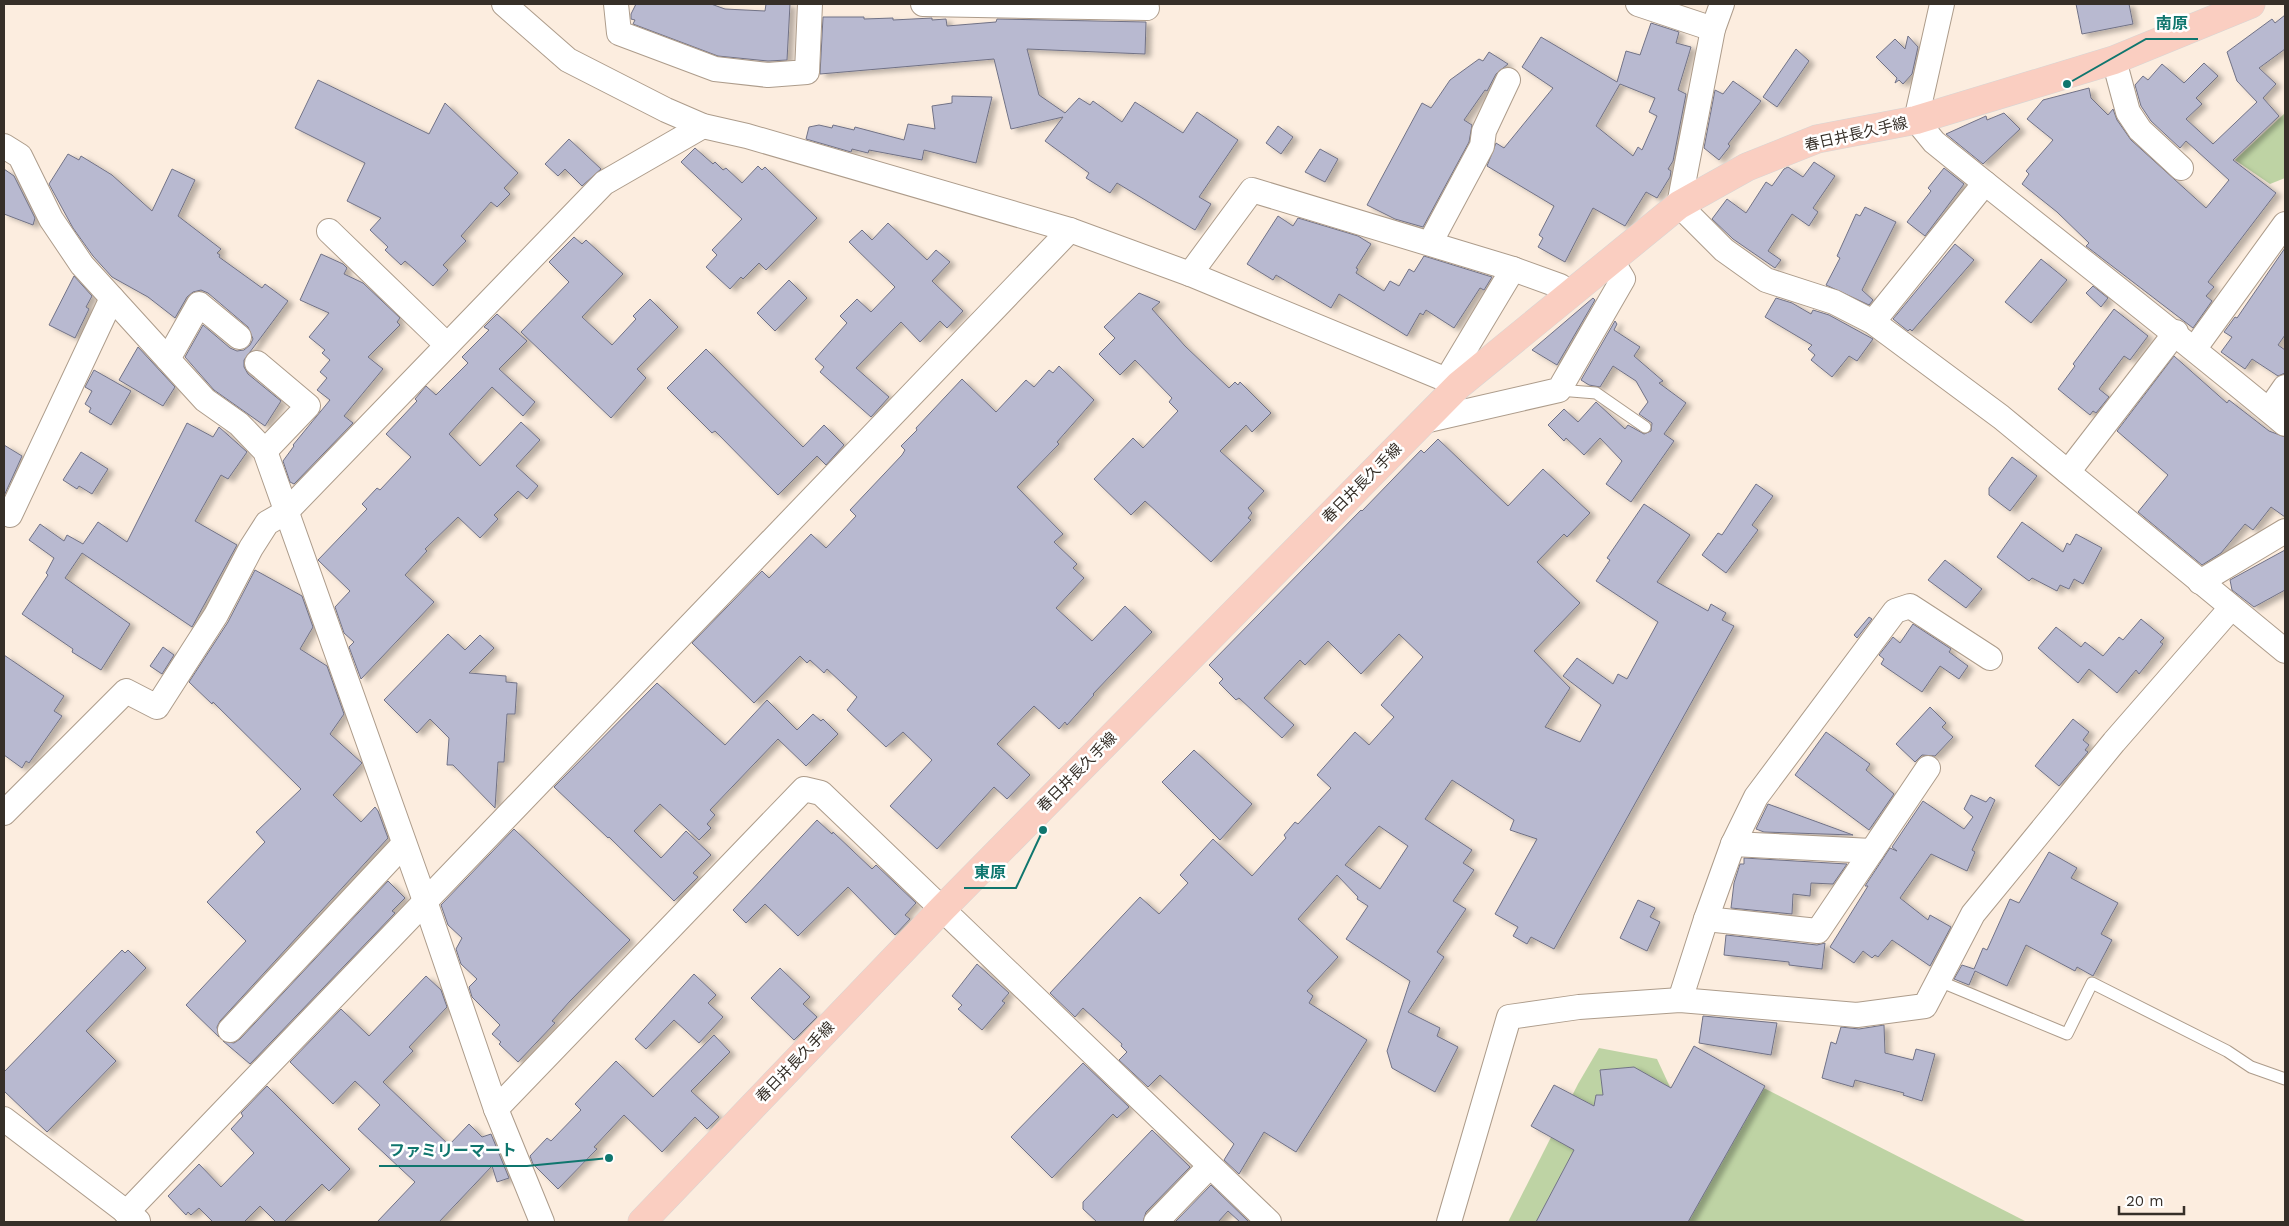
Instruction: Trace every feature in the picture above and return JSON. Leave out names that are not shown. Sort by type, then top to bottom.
[{"type":"main road","name":"春日井長久手線","points":[[642,1222],[942,909],[1424,421],[1453,382],[1571,294],[1679,205],[1747,167],[1817,140],[1916,120],[2114,60],[2251,4]]},
{"type":"street","points":[[504,4],[568,60],[666,110],[703,126],[747,136],[1070,230],[1190,274],[1453,382],[1513,269]]},
{"type":"street","points":[[616,4],[619,33],[715,69],[768,75],[807,72],[810,4]]},
{"type":"street","points":[[923,4],[1147,8]]},
{"type":"street","points":[[1638,4],[1713,29]]},
{"type":"street","points":[[1722,4],[1713,29],[1679,205],[1724,250],[1766,280],[1834,302],[1873,322],[2001,417],[2285,651]]},
{"type":"street","points":[[1942,4],[1916,120],[1934,142],[2113,286],[2176,332],[2277,417],[2285,387]]},
{"type":"street","points":[[2114,60],[2128,112],[2140,130],[2180,168]]},
{"type":"street","points":[[1430,242],[1482,146],[1484,131],[1508,80]]},
{"type":"street","points":[[4,813],[126,691],[157,708],[216,615],[251,548],[267,523],[286,512],[604,183],[703,126]]},
{"type":"street","points":[[4,146],[20,156],[51,219],[82,265],[205,400],[239,424],[265,451],[425,901],[496,1109],[542,1222]]},
{"type":"street","points":[[1873,322],[1985,183]]},
{"type":"street","points":[[1190,274],[1252,190],[1430,242],[1513,269],[1560,286],[1571,294]]},
{"type":"street","points":[[2195,348],[2285,224]]},
{"type":"street","points":[[4,1119],[133,1218],[425,901],[1070,230]]},
{"type":"street","points":[[329,231],[447,345]]},
{"type":"street","points":[[1424,421],[1559,390],[1623,279],[1612,261]]},
{"type":"street","points":[[10,515],[112,298]]},
{"type":"street","points":[[168,359],[199,304],[239,337]]},
{"type":"street","points":[[2068,472],[2176,332]]},
{"type":"street","points":[[257,363],[308,406],[265,451]]},
{"type":"street","points":[[2200,582],[2285,532]]},
{"type":"street","points":[[1680,1000],[1733,844],[1756,797],[1895,611],[1910,606],[1990,658]]},
{"type":"street","points":[[1448,1222],[1509,1017],[1579,1007],[1680,1000],[1857,1015],[1925,1006],[1940,981],[1973,914],[2114,742],[2231,608]]},
{"type":"street","points":[[1706,919],[1818,931],[1928,768]]},
{"type":"street","points":[[496,1109],[804,789],[821,793],[1209,1167],[1269,1222]]},
{"type":"street","points":[[230,1030],[404,844]]},
{"type":"street","points":[[1733,844],[1872,851]]},
{"type":"street","points":[[1156,1222],[1209,1167]]},
{"type":"lane","points":[[1559,390],[1596,393],[1645,427]]},
{"type":"lane","points":[[1940,981],[2067,1034],[2092,983],[2227,1051],[2251,1067],[2285,1080]]},
{"type":"green space","points":[[2285,113],[2285,178],[2270,184],[2235,160]]},
{"type":"green space","points":[[1599,1048],[1657,1059],[1682,1113],[1673,1183],[1653,1222],[1508,1222],[1578,1084]]},
{"type":"green space","points":[[1748,1080],[2027,1222],[1687,1222],[1678,1218]]},
{"type":"building","points":[[636,4],[711,4],[725,9],[765,11],[766,4],[790,4],[787,60],[768,61],[718,56],[633,24],[635,20],[631,19],[631,14]]},
{"type":"building","points":[[2076,4],[2129,4],[2133,24],[2082,34]]},
{"type":"building","points":[[2285,15],[2285,49],[2259,68],[2276,84],[2263,98],[2279,116],[2233,160],[2276,193],[2208,282],[2214,287],[2206,296],[2212,301],[2193,328],[2086,246],[2089,243],[2057,212],[2022,184],[2029,174],[2026,171],[2053,140],[2027,119],[2043,100],[2089,88],[2091,98],[2108,115],[2113,109],[2117,120],[2131,140],[2206,208],[2229,180],[2186,141],[2180,148],[2151,121],[2141,106],[2135,85],[2143,76],[2148,80],[2162,64],[2184,83],[2204,63],[2218,76],[2196,98],[2202,104],[2186,119],[2213,144],[2257,102],[2237,81],[2227,52],[2272,19],[2275,23]]},
{"type":"building","points":[[823,17],[893,18],[893,20],[946,19],[947,26],[996,22],[997,19],[1146,22],[1145,54],[1027,49],[1039,95],[1065,113],[1079,98],[1090,105],[1093,101],[1122,122],[1135,102],[1183,133],[1197,112],[1238,140],[1199,197],[1211,204],[1195,230],[1117,183],[1110,193],[1086,178],[1089,173],[1045,141],[1063,117],[1011,129],[994,59],[820,74]]},
{"type":"building","points":[[1651,23],[1679,32],[1676,43],[1691,47],[1678,90],[1686,94],[1673,161],[1668,169],[1671,171],[1670,177],[1657,198],[1646,192],[1625,226],[1593,208],[1565,262],[1538,247],[1543,238],[1539,235],[1554,206],[1487,166],[1496,143],[1504,148],[1553,88],[1522,67],[1541,37],[1617,82],[1626,51],[1640,55]],"holes":[[[1620,84],[1655,98],[1649,112],[1657,116],[1642,150],[1638,147],[1633,156],[1596,126]]]},
{"type":"building","points":[[1908,36],[1918,47],[1912,74],[1903,84],[1899,80],[1895,83],[1897,78],[1876,57],[1895,39],[1905,49]]},
{"type":"building","points":[[1796,49],[1809,61],[1777,107],[1763,97]]},
{"type":"building","points":[[1489,52],[1508,64],[1496,74],[1487,91],[1485,90],[1464,120],[1472,125],[1469,142],[1423,227],[1395,219],[1367,205],[1422,103],[1431,108],[1450,80],[1479,59],[1483,61]]},
{"type":"building","points":[[318,80],[429,134],[445,103],[518,173],[504,188],[510,194],[497,207],[491,202],[461,236],[466,241],[443,265],[448,270],[433,286],[405,261],[401,265],[385,250],[388,247],[370,230],[381,218],[347,201],[365,163],[295,128]]},
{"type":"building","points":[[1733,81],[1761,101],[1728,144],[1730,146],[1719,160],[1704,148],[1715,90],[1723,94]]},
{"type":"building","points":[[952,96],[992,97],[976,163],[924,150],[922,160],[869,150],[868,153],[852,149],[851,152],[806,139],[809,127],[819,125],[832,128],[833,125],[854,130],[855,127],[904,140],[908,124],[935,129],[932,106],[952,103]]},
{"type":"building","points":[[2004,113],[2020,129],[1983,164],[1946,134],[1986,116],[1987,120]]},
{"type":"building","points":[[1278,126],[1293,137],[1281,154],[1266,143]]},
{"type":"building","points":[[569,139],[601,169],[582,186],[565,169],[558,176],[545,164]]},
{"type":"building","points":[[695,148],[713,164],[715,162],[723,170],[726,168],[742,183],[758,166],[762,170],[765,167],[817,218],[766,270],[759,263],[743,279],[741,277],[730,289],[706,267],[717,255],[712,250],[742,219],[681,162]]},
{"type":"building","points":[[1320,149],[1338,159],[1325,182],[1305,172]]},
{"type":"building","points":[[68,154],[79,160],[81,156],[112,175],[152,211],[172,169],[195,180],[178,216],[221,249],[217,253],[220,255],[219,257],[262,288],[265,284],[288,301],[244,360],[244,367],[248,374],[281,401],[265,426],[214,390],[185,357],[203,325],[230,348],[237,351],[244,350],[253,339],[248,327],[208,293],[201,290],[193,292],[187,297],[175,318],[148,297],[112,277],[93,256],[73,228],[49,184]]},
{"type":"building","points":[[1814,162],[1835,176],[1813,208],[1818,212],[1809,226],[1792,214],[1768,251],[1781,260],[1775,268],[1733,239],[1712,219],[1727,199],[1746,213],[1766,182],[1772,186],[1784,169],[1788,167],[1803,177]]},
{"type":"building","points":[[1944,168],[1964,184],[1925,236],[1907,222],[1931,191],[1928,188]]},
{"type":"building","points":[[4,169],[14,176],[35,218],[33,225],[4,214]]},
{"type":"building","points":[[1865,207],[1896,222],[1862,290],[1873,300],[1869,305],[1826,285],[1840,258],[1837,256],[1856,214],[1860,216]]},
{"type":"building","points":[[1278,216],[1293,226],[1298,218],[1358,236],[1371,244],[1356,268],[1358,269],[1356,273],[1384,291],[1390,281],[1399,286],[1409,269],[1414,272],[1424,256],[1492,277],[1484,290],[1480,288],[1454,328],[1426,310],[1423,315],[1420,313],[1407,336],[1339,294],[1331,308],[1276,275],[1273,280],[1247,264]]},
{"type":"building","points":[[888,223],[927,260],[936,250],[950,262],[932,281],[963,311],[947,328],[940,321],[920,342],[901,322],[856,368],[889,397],[871,417],[820,372],[824,367],[815,359],[847,323],[840,316],[857,299],[871,312],[895,287],[849,242],[862,230],[872,240]]},
{"type":"building","points":[[574,237],[582,244],[586,240],[623,274],[582,317],[612,345],[636,319],[633,316],[650,299],[678,327],[637,369],[646,378],[611,418],[521,332],[569,282],[549,262]]},
{"type":"building","points":[[1955,244],[1974,260],[1912,331],[1910,329],[1908,331],[1893,319]]},
{"type":"building","points":[[2285,248],[2285,335],[2278,345],[2285,350],[2285,373],[2278,376],[2252,359],[2245,369],[2221,352],[2232,337],[2224,332],[2235,317],[2237,318]]},
{"type":"building","points":[[321,254],[343,264],[347,268],[344,274],[363,283],[400,318],[397,322],[400,325],[368,357],[383,369],[344,416],[353,423],[294,484],[290,482],[283,461],[293,445],[330,400],[317,390],[327,378],[320,372],[330,360],[322,353],[325,350],[309,337],[329,313],[300,300]]},
{"type":"building","points":[[2041,259],[2067,280],[2031,323],[2005,302]]},
{"type":"building","points":[[74,276],[92,296],[86,307],[89,309],[75,338],[49,325]]},
{"type":"building","points":[[789,280],[807,298],[775,331],[757,313]]},
{"type":"building","points":[[2093,286],[2108,298],[2101,307],[2086,293]]},
{"type":"building","points":[[1139,293],[1160,302],[1152,309],[1185,346],[1229,388],[1235,382],[1238,385],[1240,382],[1271,413],[1252,432],[1246,425],[1220,451],[1264,491],[1248,508],[1252,513],[1248,518],[1251,520],[1211,562],[1145,501],[1131,515],[1094,479],[1133,438],[1143,448],[1178,411],[1169,402],[1172,398],[1135,360],[1120,375],[1099,354],[1115,338],[1104,327]]},
{"type":"building","points":[[1593,298],[1595,300],[1557,365],[1532,350]]},
{"type":"building","points":[[1776,298],[1792,303],[1811,314],[1813,310],[1829,315],[1873,339],[1857,361],[1849,356],[1832,377],[1811,360],[1815,355],[1808,349],[1812,345],[1765,317]]},
{"type":"building","points":[[2114,309],[2148,336],[2130,360],[2124,356],[2099,389],[2109,397],[2096,413],[2093,411],[2090,415],[2058,389],[2075,366],[2073,364]]},
{"type":"building","points":[[497,314],[527,341],[499,369],[535,402],[523,416],[492,387],[449,434],[480,466],[521,422],[540,440],[516,466],[538,486],[527,499],[518,491],[494,515],[498,519],[480,538],[458,517],[425,549],[427,551],[405,575],[434,602],[361,679],[349,647],[354,642],[344,633],[335,607],[350,591],[318,560],[367,509],[362,504],[377,488],[380,490],[411,457],[386,434],[417,401],[415,399],[426,386],[436,395],[468,363],[462,357],[489,330],[484,327]]},
{"type":"building","points":[[1615,321],[1617,324],[1614,330],[1640,347],[1634,356],[1663,381],[1659,383],[1686,403],[1664,434],[1674,441],[1631,502],[1606,484],[1622,461],[1600,438],[1584,455],[1566,438],[1564,441],[1548,425],[1564,409],[1578,422],[1596,402],[1625,429],[1628,425],[1644,434],[1651,431],[1652,423],[1639,414],[1648,402],[1636,381],[1613,366],[1600,387],[1589,385],[1581,380]]},
{"type":"building","points":[[138,347],[175,387],[163,406],[119,380]]},
{"type":"building","points":[[706,349],[803,447],[824,425],[844,445],[826,465],[817,456],[778,495],[715,431],[712,433],[667,388]]},
{"type":"building","points":[[2174,356],[2227,403],[2229,400],[2269,431],[2285,437],[2285,517],[2271,507],[2253,530],[2245,524],[2221,553],[2202,565],[2138,512],[2168,475],[2117,431]]},
{"type":"building","points":[[1059,366],[1094,400],[1057,442],[1059,444],[1017,487],[1063,534],[1054,542],[1077,564],[1073,568],[1084,578],[1056,608],[1092,641],[1125,606],[1152,632],[1093,694],[1067,725],[1065,722],[1059,729],[1034,706],[997,744],[1030,775],[1007,799],[994,787],[937,849],[890,806],[932,760],[903,732],[886,747],[847,710],[857,697],[827,669],[824,673],[810,660],[807,663],[800,656],[754,703],[692,643],[762,571],[769,578],[811,534],[826,548],[856,516],[850,510],[902,455],[905,450],[901,446],[962,379],[996,412],[1026,380],[1034,387],[1049,370],[1053,373]]},
{"type":"building","points":[[94,370],[131,391],[111,425],[89,412],[91,408],[85,404],[92,391],[85,387]]},
{"type":"building","points":[[187,423],[213,437],[219,427],[247,452],[228,479],[221,475],[195,521],[237,545],[192,627],[82,553],[65,578],[130,624],[101,670],[72,652],[73,649],[22,614],[48,575],[46,573],[54,558],[29,540],[40,524],[64,541],[67,535],[83,544],[98,522],[127,542]]},
{"type":"building","points":[[1438,439],[1508,506],[1543,469],[1590,513],[1567,537],[1564,534],[1537,562],[1580,603],[1534,651],[1570,688],[1545,727],[1580,742],[1601,705],[1563,676],[1577,658],[1613,684],[1618,674],[1627,679],[1658,622],[1596,581],[1610,560],[1607,558],[1644,504],[1690,535],[1657,582],[1708,611],[1711,604],[1726,613],[1722,620],[1734,626],[1554,949],[1531,937],[1527,944],[1513,936],[1518,927],[1495,914],[1537,839],[1510,830],[1514,820],[1452,780],[1425,819],[1472,850],[1463,863],[1474,870],[1453,901],[1466,909],[1437,952],[1444,957],[1408,1012],[1440,1028],[1437,1036],[1458,1047],[1435,1092],[1392,1068],[1387,1051],[1410,981],[1346,939],[1368,906],[1357,899],[1358,897],[1337,875],[1298,919],[1338,957],[1307,991],[1313,996],[1309,1003],[1367,1040],[1296,1152],[1264,1132],[1239,1174],[1224,1160],[1234,1144],[1160,1075],[1148,1087],[1119,1060],[1127,1052],[1121,1046],[1122,1044],[1083,1008],[1075,1017],[1050,993],[1140,897],[1159,914],[1188,883],[1180,875],[1213,839],[1252,876],[1286,838],[1284,835],[1295,822],[1298,824],[1331,788],[1317,775],[1355,732],[1369,745],[1394,717],[1381,705],[1423,657],[1399,634],[1361,674],[1328,641],[1305,665],[1300,660],[1264,698],[1294,725],[1282,738],[1239,698],[1236,700],[1219,683],[1223,679],[1209,665],[1421,450],[1424,453]],"holes":[[[1379,826],[1408,846],[1380,889],[1345,865]]]},
{"type":"building","points":[[4,445],[22,456],[4,496]]},
{"type":"building","points":[[81,452],[108,469],[92,494],[79,486],[77,489],[63,480]]},
{"type":"building","points":[[2012,457],[2037,476],[2010,511],[1989,495],[1989,488]]},
{"type":"building","points":[[1756,484],[1773,496],[1752,525],[1758,530],[1726,573],[1702,555],[1718,533],[1722,535]]},
{"type":"building","points":[[2022,522],[2063,552],[2067,543],[2070,545],[2076,534],[2102,548],[2083,584],[2074,579],[2069,589],[2060,585],[2057,591],[2032,578],[2029,581],[1997,557]]},
{"type":"building","points":[[2285,550],[2285,590],[2254,607],[2232,590],[2230,580]]},
{"type":"building","points":[[1945,560],[1982,589],[1966,608],[1928,580]]},
{"type":"building","points":[[255,570],[302,596],[313,627],[300,649],[327,666],[344,714],[330,734],[362,763],[333,795],[361,822],[375,807],[388,838],[220,1021],[217,1027],[219,1037],[186,1005],[246,941],[207,902],[265,842],[256,832],[301,789],[213,702],[212,704],[189,682],[228,622]]},
{"type":"building","points":[[1869,617],[1872,619],[1857,638],[1854,635]]},
{"type":"building","points":[[2141,619],[2164,638],[2160,642],[2163,644],[2139,674],[2136,670],[2117,693],[2089,669],[2078,683],[2038,648],[2056,627],[2081,647],[2085,642],[2103,656],[2119,637],[2123,640]]},
{"type":"building","points":[[1913,624],[1951,649],[1949,652],[1968,666],[1959,679],[1940,666],[1922,692],[1881,664],[1884,659],[1879,655],[1893,637],[1900,643]]},
{"type":"building","points":[[448,634],[465,650],[480,635],[494,648],[469,673],[506,676],[506,682],[517,683],[515,714],[507,714],[504,762],[498,762],[495,808],[453,765],[447,765],[449,738],[430,719],[417,733],[384,700]]},
{"type":"building","points":[[163,647],[174,655],[162,674],[150,666]]},
{"type":"building","points":[[4,655],[64,696],[54,711],[62,716],[29,763],[26,761],[22,768],[4,755]]},
{"type":"building","points":[[657,683],[725,745],[767,700],[797,730],[813,714],[821,721],[823,719],[838,734],[806,766],[778,739],[710,810],[715,815],[707,824],[711,828],[699,840],[660,804],[634,831],[661,858],[686,831],[711,855],[693,873],[698,877],[674,901],[609,837],[554,787]]},
{"type":"building","points":[[1930,707],[1946,723],[1942,727],[1953,737],[1935,756],[1922,755],[1915,762],[1896,744]]},
{"type":"building","points":[[2073,719],[2089,732],[2083,740],[2089,745],[2085,750],[2088,752],[2059,786],[2035,766]]},
{"type":"building","points":[[1826,732],[1870,764],[1866,770],[1894,794],[1869,830],[1795,775]]},
{"type":"building","points":[[1194,750],[1252,804],[1220,840],[1162,782]]},
{"type":"building","points":[[1971,795],[1986,802],[1990,797],[1995,800],[1972,850],[1975,852],[1967,871],[1931,854],[1900,898],[1928,920],[1930,915],[1951,927],[1930,966],[1892,940],[1878,957],[1875,955],[1872,958],[1863,951],[1854,963],[1830,947],[1868,886],[1865,886],[1890,848],[1897,851],[1892,847],[1923,801],[1964,829],[1973,817],[1964,809]]},
{"type":"building","points":[[1768,804],[1853,835],[1764,832],[1756,829]]},
{"type":"building","points":[[817,820],[832,834],[833,832],[872,869],[876,865],[916,903],[905,915],[910,919],[895,935],[848,887],[798,936],[765,904],[746,923],[733,910]]},
{"type":"building","points":[[514,829],[630,940],[570,1001],[552,1021],[555,1023],[518,1062],[499,1044],[501,1042],[492,1034],[500,1025],[472,997],[469,987],[477,979],[461,964],[456,949],[462,938],[448,925],[441,905]]},
{"type":"building","points":[[2049,852],[2077,868],[2071,878],[2118,903],[2101,934],[2112,940],[2093,976],[2077,967],[2075,971],[2026,945],[2007,986],[1975,971],[1969,985],[1954,979],[1962,965],[1974,969],[1983,948],[1987,950],[2010,899],[2019,903]]},
{"type":"building","points":[[1744,858],[1847,864],[1833,884],[1811,883],[1810,896],[1793,894],[1792,914],[1731,908],[1734,883],[1740,864],[1744,864]]},
{"type":"building","points":[[388,881],[405,898],[392,911],[395,913],[250,1064],[223,1041],[234,1043],[240,1039]]},
{"type":"building","points":[[1638,900],[1655,908],[1650,917],[1660,922],[1647,951],[1620,938]]},
{"type":"building","points":[[1726,935],[1817,945],[1825,943],[1822,969],[1789,965],[1789,962],[1724,955]]},
{"type":"building","points":[[122,950],[125,953],[128,950],[146,968],[86,1031],[116,1061],[47,1132],[4,1091],[4,1072]]},
{"type":"building","points":[[977,964],[1009,993],[1002,1001],[1005,1003],[982,1030],[958,1009],[962,1005],[952,996]]},
{"type":"building","points":[[780,968],[810,997],[803,1004],[817,1017],[794,1040],[751,998]]},
{"type":"building","points":[[694,974],[716,995],[708,1003],[723,1017],[699,1043],[674,1020],[646,1049],[635,1039]]},
{"type":"building","points":[[426,976],[441,990],[447,1007],[409,1047],[413,1051],[383,1082],[449,1145],[469,1124],[482,1137],[491,1134],[509,1178],[497,1182],[492,1166],[439,1222],[377,1222],[415,1182],[358,1129],[380,1105],[355,1081],[333,1104],[290,1062],[341,1009],[369,1036]]},
{"type":"building","points":[[1703,1016],[1777,1023],[1771,1055],[1699,1043]]},
{"type":"building","points":[[1884,1025],[1885,1053],[1913,1060],[1916,1049],[1935,1054],[1922,1101],[1903,1095],[1904,1093],[1855,1080],[1853,1087],[1822,1078],[1831,1042],[1836,1044],[1841,1027],[1859,1029]]},
{"type":"building","points":[[714,1035],[730,1052],[691,1091],[719,1117],[707,1129],[695,1117],[662,1152],[624,1115],[594,1147],[597,1149],[558,1189],[533,1164],[530,1156],[547,1138],[551,1141],[581,1110],[575,1104],[616,1061],[653,1097]]},
{"type":"building","points":[[1694,1046],[1765,1086],[1688,1222],[1536,1222],[1574,1150],[1531,1126],[1554,1085],[1594,1106],[1596,1095],[1603,1095],[1600,1070],[1634,1067],[1671,1088]]},
{"type":"building","points":[[1083,1063],[1129,1107],[1117,1118],[1113,1114],[1052,1178],[1011,1137]]},
{"type":"building","points":[[267,1086],[350,1169],[329,1191],[322,1184],[284,1222],[276,1222],[260,1206],[244,1222],[213,1222],[199,1208],[191,1215],[188,1212],[186,1215],[168,1196],[199,1164],[221,1187],[254,1153],[231,1129],[243,1116],[241,1113]]},
{"type":"building","points":[[1152,1130],[1190,1167],[1146,1212],[1143,1222],[1097,1222],[1083,1209],[1083,1202]]},
{"type":"building","points":[[1211,1185],[1249,1222],[1240,1222],[1228,1211],[1218,1222],[1175,1222]]},
{"type":"place","name":"南原","points":[[2067,84]]},
{"type":"place","name":"東原","points":[[1043,830]]},
{"type":"place","name":"ファミリーマート","points":[[609,1158]]}]
